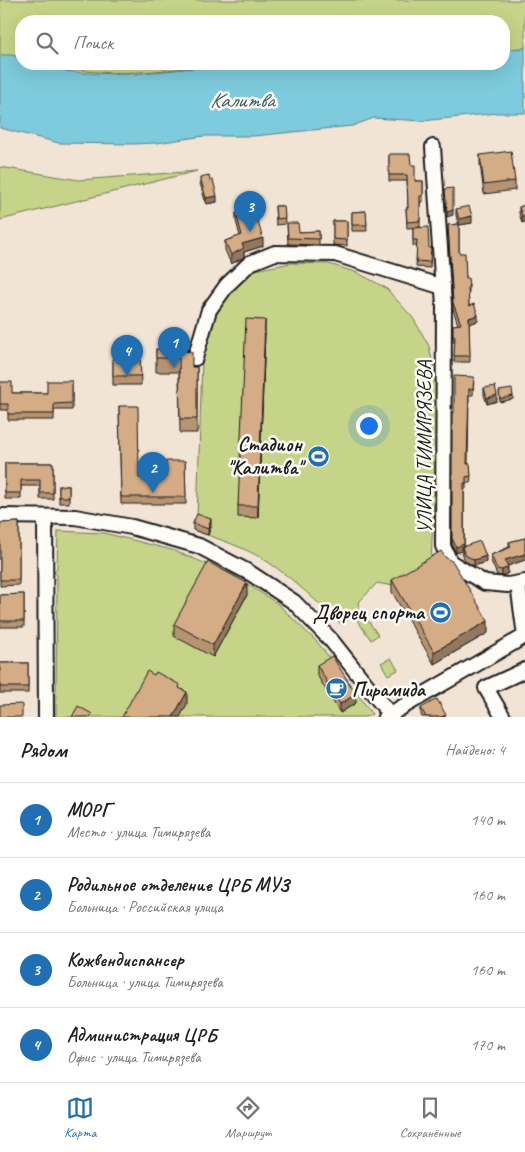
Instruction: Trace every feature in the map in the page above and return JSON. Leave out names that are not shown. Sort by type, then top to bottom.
[{"type":"street","name":"УЛИЦА ТИМИРЯЗЕВА","points":[[433,147],[444,305],[443,546],[450,562],[485,583],[522,583]]},
{"type":"street","points":[[187,358],[195,358],[209,310],[227,285],[250,263],[275,254],[334,254],[443,287]]},
{"type":"street","points":[[0,516],[75,517],[132,527],[199,546],[250,573],[294,602],[331,640],[389,716],[525,636],[522,583]]},
{"type":"street","points":[[45,517],[46,717]]},
{"type":"street","points":[[503,717],[486,688],[525,670]]},
{"type":"green space","points":[[0,0],[525,0],[525,48],[510,49],[510,15],[15,15],[15,57],[0,55]]},
{"type":"green space","points":[[77,70],[165,70],[113,73]]},
{"type":"green space","points":[[0,167],[79,180],[197,171],[0,220]]},
{"type":"green space","name":"Стадион \"Калитва\"","points":[[291,263],[329,264],[358,273],[386,288],[413,318],[429,346],[439,392],[431,563],[393,586],[377,583],[358,603],[360,610],[342,625],[297,584],[268,562],[241,548],[193,530],[197,520],[202,359],[210,321],[233,287],[255,270]]},
{"type":"green space","points":[[58,531],[104,533],[172,550],[232,574],[278,604],[317,642],[372,714],[366,717],[56,717],[57,575],[54,572],[57,568]]},
{"type":"green space","points":[[364,615],[378,635],[371,640],[357,620]]},
{"type":"green space","points":[[391,658],[398,670],[388,675],[381,663]]},
{"type":"water","name":"Калитва","points":[[525,48],[525,113],[497,113],[422,121],[374,118],[352,126],[254,136],[204,136],[157,143],[133,144],[59,143],[0,128],[0,55],[15,56],[15,70],[62,70],[85,73],[133,74],[174,70],[510,70],[510,49]]},
{"type":"building","points":[[511,151],[515,181],[484,185],[480,155]]},
{"type":"building","points":[[389,154],[410,154],[411,165],[415,165],[415,181],[423,181],[423,196],[420,196],[420,221],[407,222],[407,175],[389,175]]},
{"type":"building","points":[[209,175],[210,181],[213,180],[217,196],[206,198],[200,177]]},
{"type":"building","points":[[453,188],[453,210],[447,212],[445,189]]},
{"type":"building","points":[[525,205],[525,216],[522,216],[519,207]]},
{"type":"building","points":[[275,206],[284,206],[285,218],[276,219]]},
{"type":"building","points":[[469,206],[472,216],[459,219],[456,209]]},
{"type":"building","points":[[253,207],[263,238],[242,244],[244,248],[231,255],[225,241],[242,235],[236,213]]},
{"type":"building","points":[[366,211],[367,225],[352,225],[352,212]]},
{"type":"building","points":[[333,221],[347,221],[347,240],[333,239]]},
{"type":"building","points":[[287,223],[298,223],[299,232],[319,231],[319,239],[288,238]]},
{"type":"building","points":[[459,224],[459,253],[465,253],[466,278],[468,278],[469,286],[469,306],[474,304],[478,315],[469,318],[470,356],[454,356],[455,336],[453,336],[453,325],[461,324],[453,303],[448,225]]},
{"type":"building","points":[[428,227],[429,248],[431,248],[430,262],[416,261],[417,240],[413,240],[413,228]]},
{"type":"building","points":[[246,319],[265,320],[258,506],[238,506]]},
{"type":"building","points":[[156,349],[180,349],[192,352],[192,367],[197,367],[197,419],[180,419],[179,358],[156,358]]},
{"type":"building","points":[[113,358],[140,358],[141,376],[113,376]]},
{"type":"building","points":[[454,376],[474,377],[473,389],[469,389],[467,464],[470,464],[471,476],[466,477],[466,483],[464,483],[464,544],[456,547],[452,538],[452,413],[454,413]]},
{"type":"building","points":[[47,381],[72,381],[72,403],[54,404],[54,414],[8,414],[8,404],[0,404],[0,382],[12,382],[12,393],[47,393]]},
{"type":"building","points":[[495,386],[497,395],[487,398],[484,388]]},
{"type":"building","points":[[512,389],[513,396],[500,399],[499,391]]},
{"type":"building","points":[[119,406],[138,406],[139,478],[166,478],[166,461],[185,461],[186,497],[121,497]]},
{"type":"building","points":[[5,463],[53,463],[53,493],[40,493],[40,480],[21,480],[21,493],[5,493]]},
{"type":"building","points":[[59,486],[69,486],[69,497],[59,497]]},
{"type":"building","points":[[197,514],[211,519],[208,529],[193,523]]},
{"type":"building","points":[[19,522],[19,580],[0,580],[0,523]]},
{"type":"building","points":[[525,538],[525,554],[505,560],[508,567],[502,570],[497,569],[491,555],[511,547],[509,542]]},
{"type":"building","points":[[480,541],[486,556],[474,560],[465,555],[462,547]]},
{"type":"building","name":"Дворец спорта","points":[[441,551],[445,557],[453,562],[488,621],[434,652],[392,580]]},
{"type":"building","points":[[208,562],[247,583],[213,645],[174,624]]},
{"type":"building","points":[[24,594],[24,621],[0,621],[0,595]]},
{"type":"building","points":[[332,656],[356,694],[340,704],[317,665]]},
{"type":"building","points":[[0,663],[28,663],[28,687],[0,687]]},
{"type":"building","points":[[147,671],[154,675],[156,672],[180,685],[179,688],[187,692],[173,717],[122,717]]},
{"type":"building","points":[[437,699],[446,715],[426,717],[421,708]]},
{"type":"building","points":[[22,704],[22,717],[0,717],[0,705]]},
{"type":"building","points":[[78,706],[92,714],[90,717],[72,717]]},
{"type":"place","name":"Кожвендиспансер","points":[[250,232]]},
{"type":"place","name":"МОРГ","points":[[174,368]]},
{"type":"place","name":"Администрация ЦРБ","points":[[127,376]]},
{"type":"place","name":"Стадион \"Калитва\"","points":[[318,456]]},
{"type":"place","name":"Родильное отделение ЦРБ МУЗ","points":[[153,493]]},
{"type":"place","name":"Дворец спорта","points":[[440,612]]},
{"type":"place","name":"Пирамида","points":[[336,689]]}]
